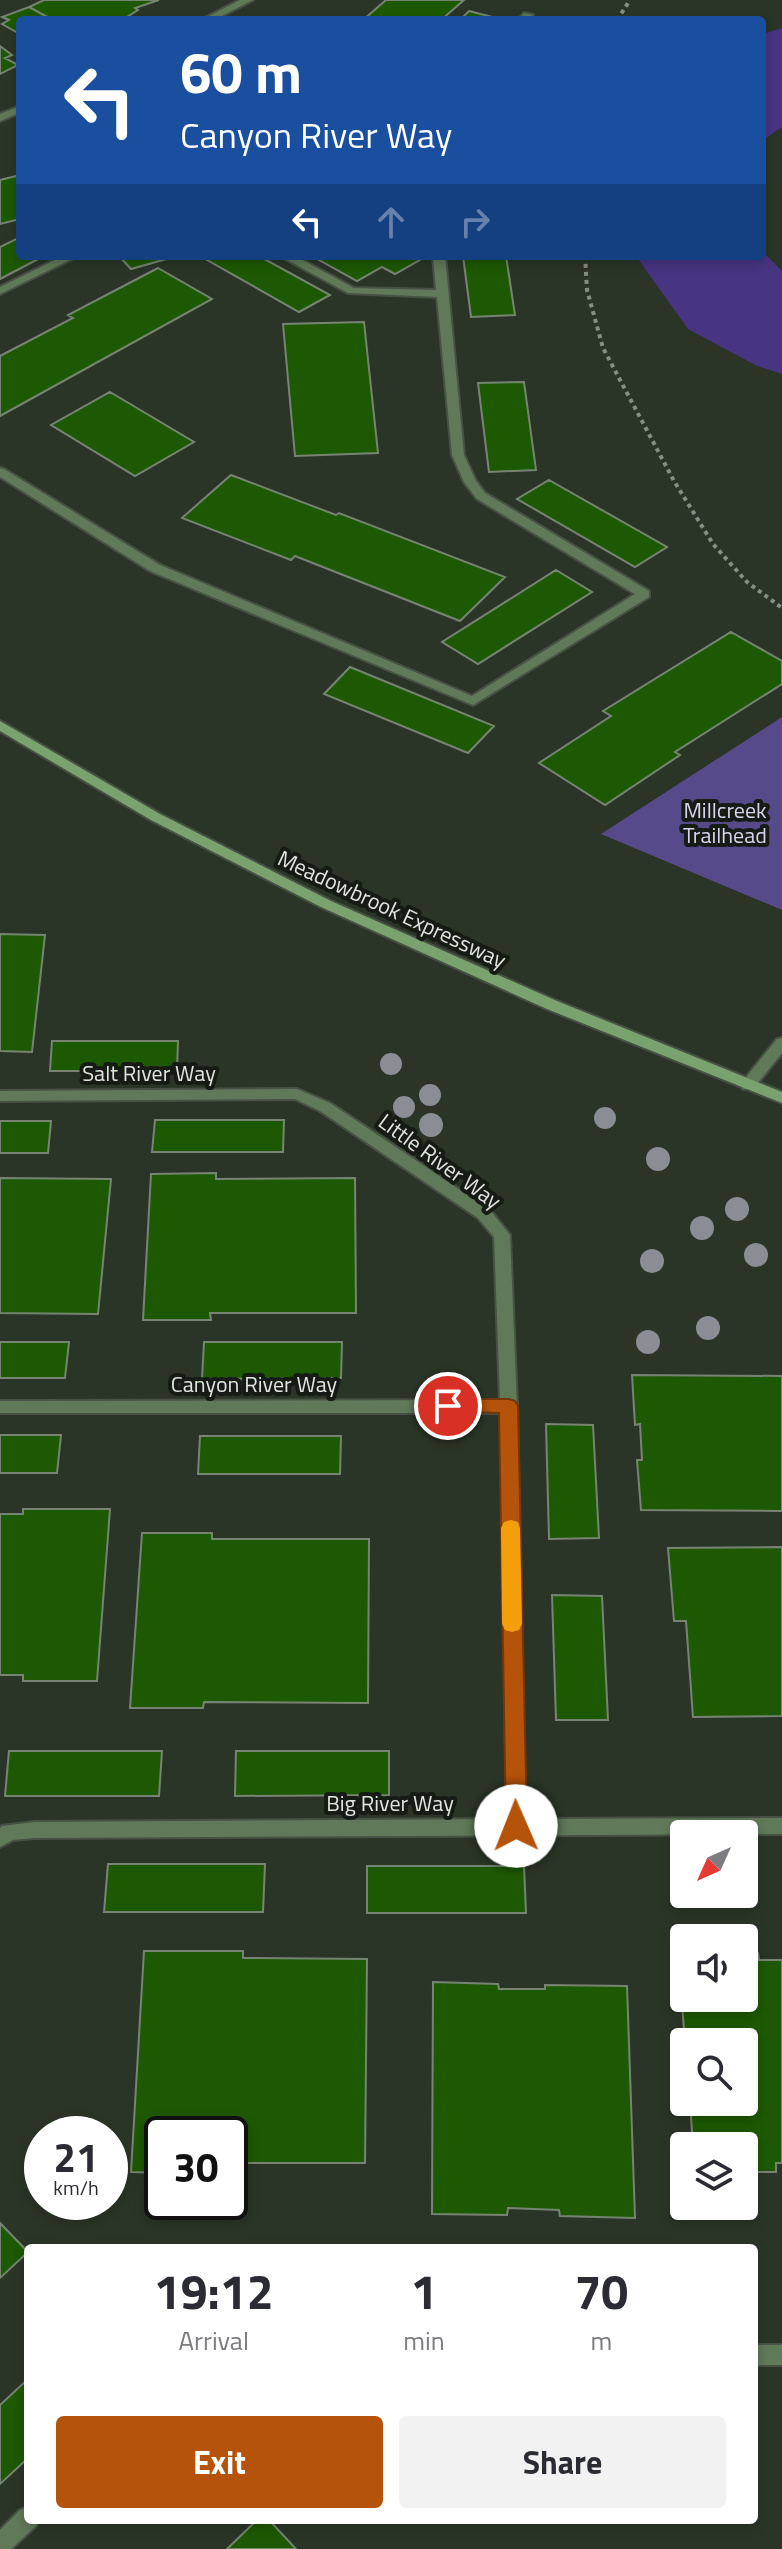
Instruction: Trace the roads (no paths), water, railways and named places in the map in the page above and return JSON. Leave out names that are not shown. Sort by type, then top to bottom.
[{"type":"main road","name":"Meadowbrook Expressway","points":[[0,725],[177,829],[342,912],[599,1027],[782,1098]]},
{"type":"street","points":[[214,16],[248,0]]},
{"type":"street","points":[[0,291],[64,260]]},
{"type":"street","points":[[294,260],[352,291],[441,294]]},
{"type":"street","points":[[0,472],[155,568],[473,701],[644,594],[481,496],[470,482],[458,455],[439,260]]},
{"type":"street","points":[[748,1085],[782,1043]]},
{"type":"street","name":"Salt River Way","points":[[0,1096],[297,1094]]},
{"type":"street","name":"Little River Way","points":[[297,1094],[325,1107],[484,1214],[502,1235],[509,1406],[516,1826]]},
{"type":"street","name":"Canyon River Way","points":[[0,1407],[509,1406]]},
{"type":"street","name":"Big River Way","points":[[0,1839],[9,1832],[34,1830],[782,1826]]},
{"type":"street","points":[[758,2355],[782,2355]]},
{"type":"street","points":[[0,2545],[24,2522]]},
{"type":"park label","name":"Millcreek Trailhead","points":[[725,822]]}]
